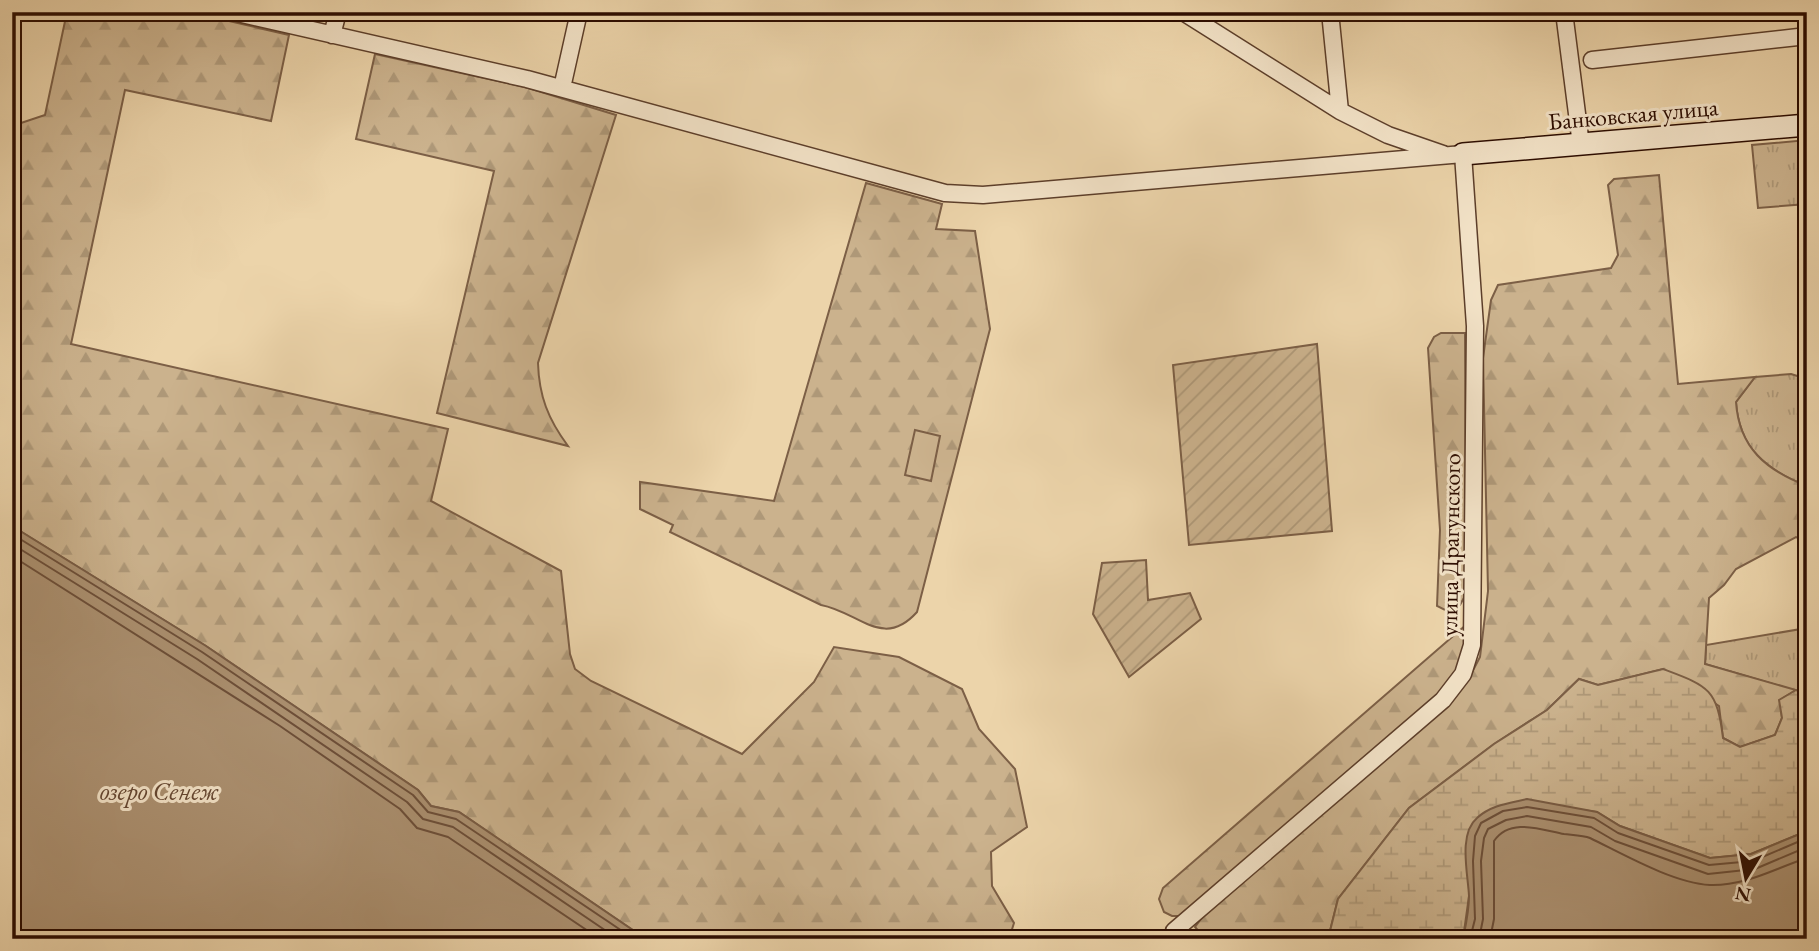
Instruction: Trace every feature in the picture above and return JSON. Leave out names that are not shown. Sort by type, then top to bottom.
[{"type":"street","points":[[233,12],[562,88],[959,194],[982,195],[1456,155]]},
{"type":"street","points":[[332,35],[338,12]]},
{"type":"street","points":[[562,88],[579,12]]},
{"type":"street","points":[[1183,12],[1340,111],[1388,135],[1456,155]]},
{"type":"street","points":[[1330,12],[1340,111]]},
{"type":"street","points":[[1564,12],[1581,145]]},
{"type":"street","points":[[1592,60],[1807,36]]},
{"type":"street","name":"Банковская улица","points":[[1456,155],[1807,125]]},
{"type":"street","name":"улица Драгунского","points":[[1174,931],[1443,699],[1463,674],[1471,654],[1475,326],[1456,155]]},
{"type":"green space","points":[[67,12],[190,12],[289,35],[271,121],[125,90],[71,344],[448,429],[431,501],[561,571],[570,654],[575,669],[591,681],[742,754],[814,682],[834,647],[899,657],[962,689],[979,729],[1015,769],[1027,827],[991,852],[992,886],[1014,923],[1009,939],[646,939],[459,812],[431,806],[418,790],[206,646],[12,526],[12,126],[45,115]]},
{"type":"green space","points":[[375,54],[525,87],[616,115],[538,363],[540,386],[546,407],[568,446],[437,413],[494,171],[356,139]]},
{"type":"green space","points":[[1807,140],[1807,204],[1758,208],[1752,145]]},
{"type":"green space","points":[[1659,175],[1678,384],[1755,377],[1736,402],[1738,418],[1749,445],[1767,465],[1807,486],[1807,542],[1796,537],[1736,569],[1724,585],[1709,598],[1705,664],[1796,690],[1780,700],[1782,718],[1775,735],[1740,747],[1723,738],[1719,706],[1663,669],[1598,685],[1579,679],[1547,710],[1494,744],[1409,808],[1338,899],[1328,939],[1205,939],[1195,927],[1213,903],[1468,680],[1480,657],[1488,591],[1483,358],[1491,300],[1498,285],[1611,268],[1618,255],[1608,185],[1614,179]]},
{"type":"green space","points":[[866,183],[942,204],[936,229],[975,231],[990,329],[917,612],[905,623],[893,628],[870,625],[821,605],[670,532],[673,525],[640,509],[640,482],[774,501]]},
{"type":"green space","points":[[1441,333],[1465,333],[1466,594],[1460,605],[1445,610],[1437,606],[1440,530],[1428,348],[1434,337]]},
{"type":"green space","points":[[1317,344],[1332,531],[1189,545],[1173,365]]},
{"type":"green space","points":[[1791,374],[1807,379],[1807,486],[1767,465],[1749,445],[1738,418],[1736,402],[1755,377]]},
{"type":"green space","points":[[915,430],[940,436],[931,481],[905,475]]},
{"type":"green space","points":[[1146,560],[1148,600],[1190,593],[1201,619],[1129,677],[1093,614],[1102,563]]},
{"type":"green space","points":[[1467,624],[1465,656],[1444,689],[1181,916],[1164,912],[1159,899],[1163,888]]},
{"type":"green space","points":[[1807,628],[1807,694],[1705,664],[1706,645]]},
{"type":"green space","points":[[1663,669],[1691,680],[1708,691],[1721,721],[1723,738],[1740,747],[1775,735],[1782,718],[1779,700],[1796,690],[1807,694],[1807,831],[1751,854],[1710,858],[1620,826],[1597,812],[1568,808],[1469,896],[1463,939],[1328,939],[1338,899],[1409,808],[1494,744],[1547,710],[1579,679],[1598,685]]},
{"type":"water","name":"озеро Сенеж","points":[[12,526],[206,646],[418,790],[431,806],[459,812],[646,939],[12,939]]},
{"type":"water","points":[[1527,799],[1597,812],[1620,826],[1710,858],[1751,854],[1807,831],[1807,939],[1463,939],[1469,902],[1466,844],[1471,825],[1488,810]]}]
